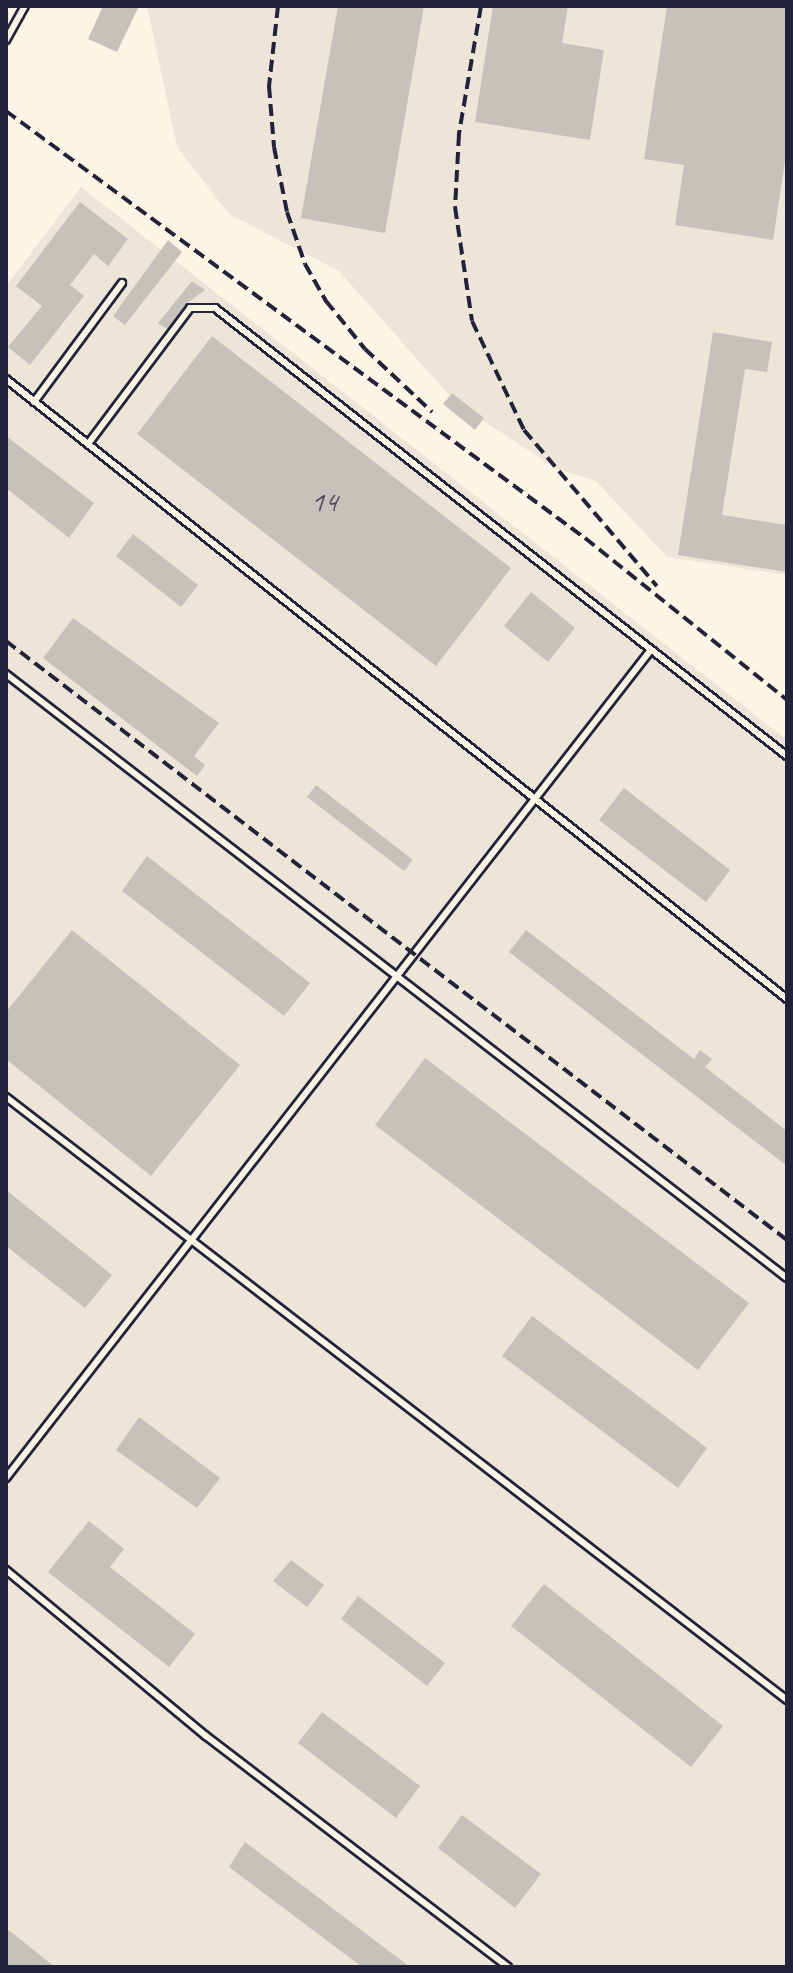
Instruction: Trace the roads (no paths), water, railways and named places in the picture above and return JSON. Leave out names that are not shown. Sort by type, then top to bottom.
[{"type":"lane","points":[[6,40],[25,6]]},
{"type":"lane","points":[[34,402],[122,283]]},
{"type":"lane","points":[[88,444],[190,308],[215,308],[787,756]]},
{"type":"lane","points":[[6,379],[787,999]]},
{"type":"lane","points":[[6,1478],[398,979],[650,651]]},
{"type":"lane","points":[[6,674],[787,1278]]},
{"type":"lane","points":[[6,1097],[787,1700]]},
{"type":"lane","points":[[6,1570],[206,1736],[508,1967]]},
{"type":"railway","points":[[278,6],[269,86],[274,147],[287,212],[305,264],[326,301],[365,349],[432,412]]},
{"type":"railway","points":[[481,6],[459,134],[455,207],[472,321],[524,430],[657,586]]},
{"type":"railway","points":[[6,111],[585,538],[787,700]]},
{"type":"railway","points":[[6,641],[787,1240]]}]
